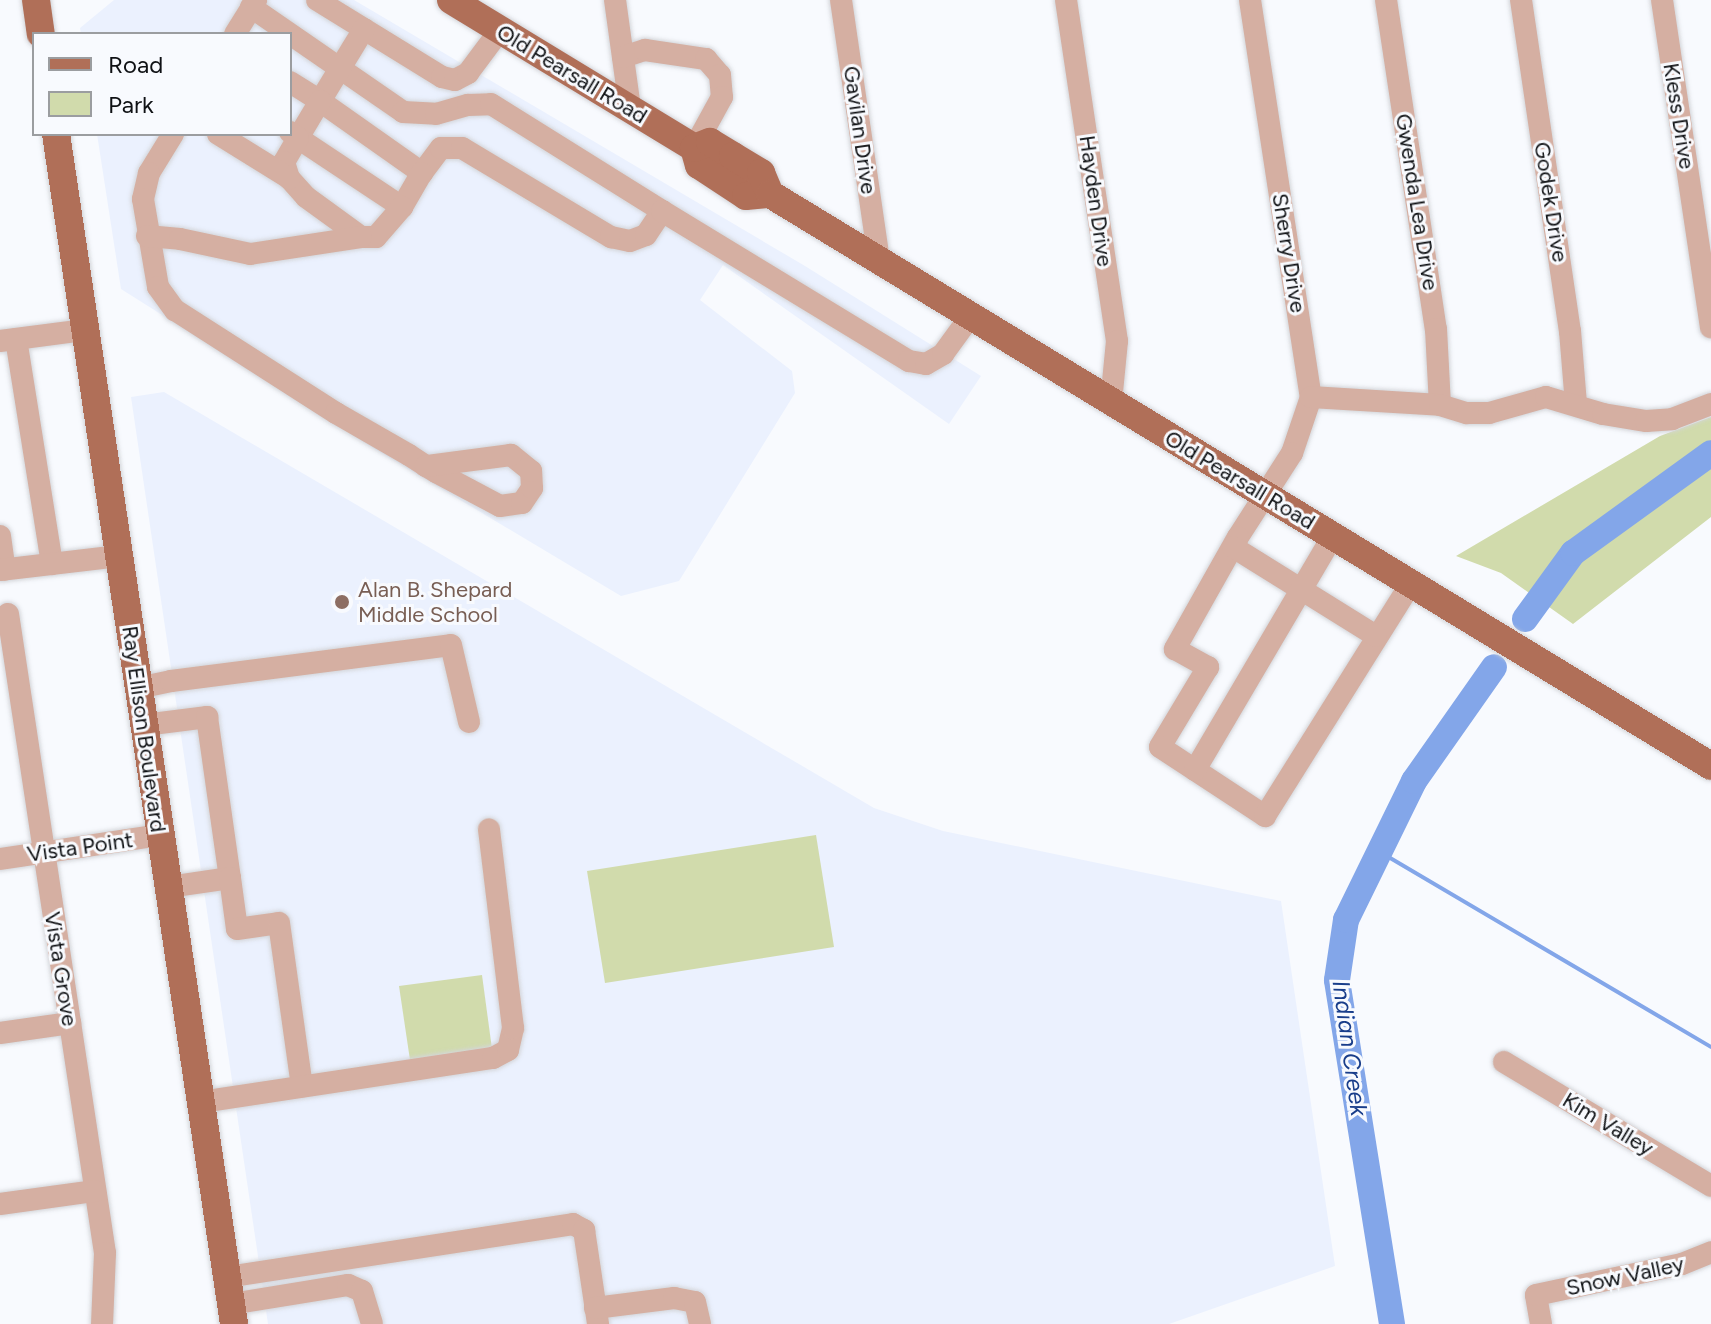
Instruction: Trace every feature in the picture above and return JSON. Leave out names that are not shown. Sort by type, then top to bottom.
[{"type":"main road","points":[[36,0],[41,32]]},
{"type":"main road","name":"Old Pearsall Road","points":[[451,0],[694,148],[710,142],[761,173],[770,194],[1711,766]]},
{"type":"main road","name":"Ray Ellison Boulevard","points":[[56,136],[231,1302]]},
{"type":"street","points":[[317,0],[442,77],[455,80],[468,73],[500,30]]},
{"type":"street","points":[[615,0],[630,108]]},
{"type":"street","name":"Gavilan Drive","points":[[841,0],[879,260]]},
{"type":"street","name":"Hayden Drive","points":[[1066,0],[1117,341],[1111,402]]},
{"type":"street","name":"Sherry Drive","points":[[1195,770],[1160,747],[1208,667],[1175,649],[1301,434],[1311,397],[1250,0]]},
{"type":"street","name":"Gwenda Lea Drive","points":[[1386,0],[1436,329],[1440,405]]},
{"type":"street","name":"Godek Drive","points":[[1521,0],[1570,331],[1576,404]]},
{"type":"street","name":"Kless Drive","points":[[1662,0],[1711,327]]},
{"type":"street","points":[[236,32],[254,4],[292,32]]},
{"type":"street","points":[[289,178],[284,162],[294,135],[342,69],[364,29]]},
{"type":"street","points":[[292,32],[403,112],[436,114],[468,105],[491,104],[909,361],[926,364],[943,354],[970,317]]},
{"type":"street","points":[[623,57],[645,50],[706,59],[720,75],[722,97],[694,148]]},
{"type":"street","points":[[292,83],[422,173]]},
{"type":"street","points":[[294,135],[402,207]]},
{"type":"street","points":[[172,136],[149,173],[143,199],[158,287],[175,310],[426,466]]},
{"type":"street","points":[[221,136],[289,178],[306,197],[361,237]]},
{"type":"street","points":[[147,236],[180,239],[250,254],[376,237],[402,207],[441,148],[462,148],[611,237],[630,241],[646,235],[662,211]]},
{"type":"street","points":[[52,564],[8,340],[85,330]]},
{"type":"street","points":[[1311,397],[1440,405],[1467,413],[1489,413],[1546,397],[1603,414],[1646,421],[1672,419],[1711,404]]},
{"type":"street","points":[[0,536],[2,570],[119,556]]},
{"type":"street","points":[[1333,536],[1195,770],[1265,816],[1411,583]]},
{"type":"street","points":[[1233,547],[1376,636]]},
{"type":"street","name":"Vista Grove","points":[[8,614],[9,682],[44,853],[105,1253],[102,1324]]},
{"type":"street","points":[[138,688],[171,681],[451,645],[469,722]]},
{"type":"street","points":[[144,725],[207,717],[237,929],[279,923],[302,1086]]},
{"type":"street","points":[[201,1102],[493,1058],[508,1050],[513,1028],[489,829]]},
{"type":"street","name":"Vista Point","points":[[0,859],[160,835]]},
{"type":"street","points":[[168,887],[230,878]]},
{"type":"street","points":[[0,1033],[70,1023]]},
{"type":"street","name":"Kim Valley","points":[[1504,1062],[1711,1186]]},
{"type":"street","points":[[0,1204],[95,1191]]},
{"type":"street","points":[[231,1302],[573,1224],[584,1230],[597,1316],[674,1298],[695,1302],[700,1324]]},
{"type":"street","name":"Snow Valley","points":[[1541,1324],[1536,1295],[1682,1264],[1711,1252]]},
{"type":"street","points":[[231,1302],[348,1285],[362,1291],[372,1324]]},
{"type":"shaded area","points":[[114,0],[354,0],[805,266],[981,376],[949,424],[723,265],[700,300],[792,371],[795,393],[679,581],[621,596],[373,448],[121,289],[97,136],[292,136],[292,32],[81,32],[80,28]]},
{"type":"shaded area","points":[[164,392],[874,808],[943,831],[1281,901],[1335,1266],[1169,1324],[268,1324],[131,397]]},
{"type":"green space","points":[[1711,417],[1711,517],[1573,624],[1501,573],[1456,556],[1660,436]]},
{"type":"green space","points":[[816,835],[834,947],[605,983],[587,871]]},
{"type":"green space","points":[[482,975],[492,1049],[410,1060],[399,986]]},
{"type":"waterway","name":"Indian Creek","points":[[1525,619],[1573,553],[1711,453]]},
{"type":"waterway","name":"Indian Creek","points":[[1392,1324],[1337,980],[1346,920],[1414,781],[1494,667]]},
{"type":"waterway","points":[[1380,852],[1711,1047]]},
{"type":"place","name":"Alan B. Shepard Middle School","points":[[342,602]]}]
